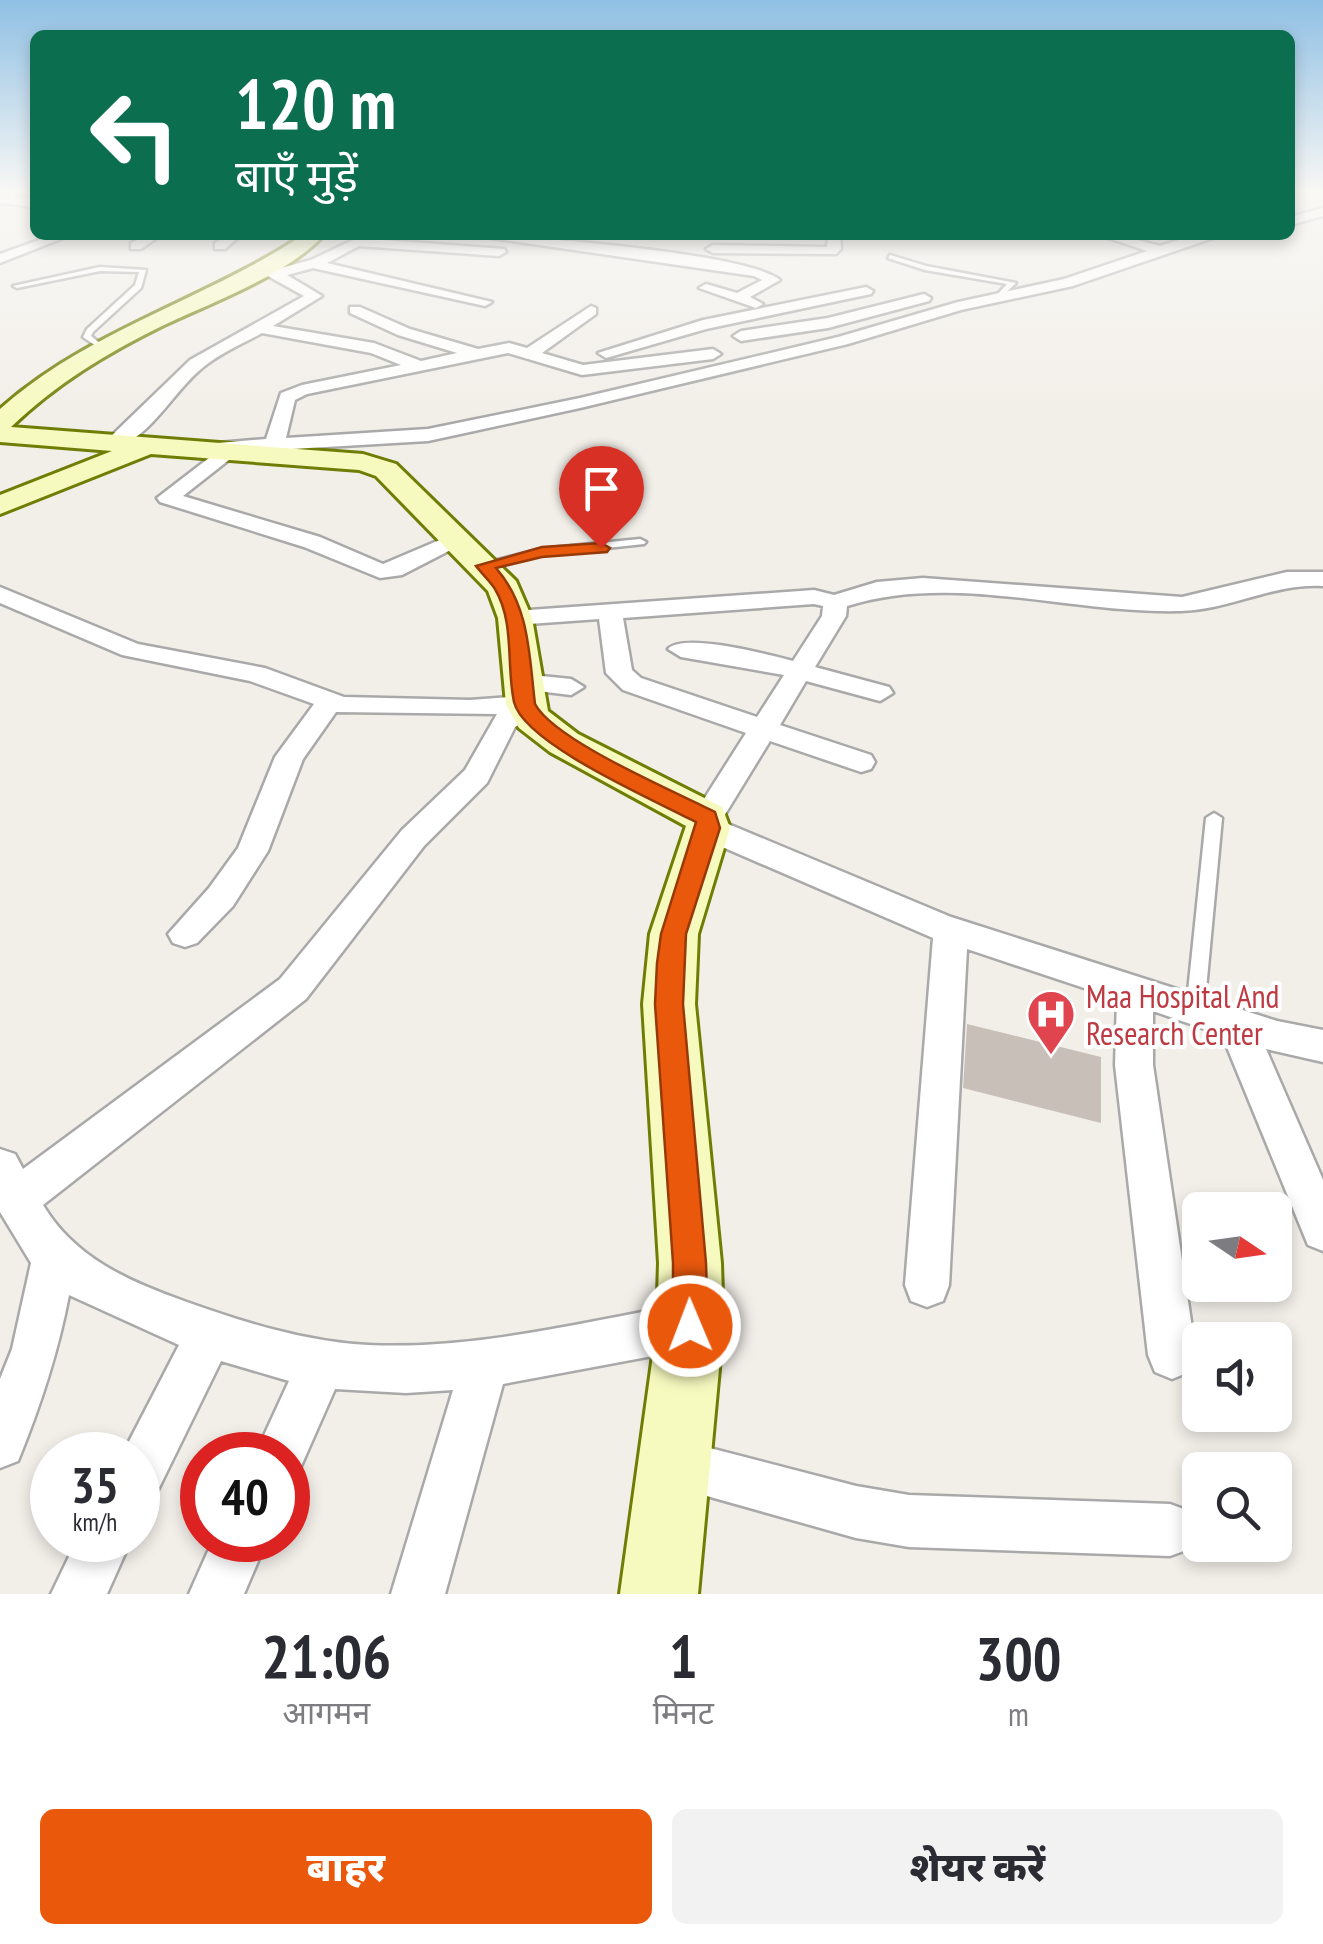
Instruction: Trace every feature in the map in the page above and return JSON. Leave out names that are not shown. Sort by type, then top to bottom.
[{"type":"street","points":[[0,423],[48,383],[102,348],[275,268]]},
{"type":"street","points":[[350,268],[485,302]]},
{"type":"street","points":[[733,296],[773,280],[758,272],[737,268]]},
{"type":"street","points":[[271,270],[315,296],[196,364],[138,424],[192,446],[428,435],[800,350],[999,297],[1068,283],[1108,268]]},
{"type":"street","points":[[565,368],[636,343],[721,320],[866,292]]},
{"type":"street","points":[[706,295],[733,296],[809,327]]},
{"type":"street","points":[[703,340],[809,327],[924,298]]},
{"type":"street","points":[[355,310],[476,353]]},
{"type":"street","points":[[636,343],[640,333],[690,310]]},
{"type":"street","points":[[532,352],[590,312]]},
{"type":"street","points":[[340,344],[354,332],[378,321]]},
{"type":"street","points":[[800,350],[809,327]]},
{"type":"street","points":[[260,328],[374,348],[421,367]]},
{"type":"street","points":[[506,342],[551,339]]},
{"type":"street","points":[[0,505],[192,446],[292,393],[476,353],[510,348],[532,352],[565,368],[582,370],[760,349],[773,356]]},
{"type":"street","points":[[0,434],[192,446],[386,470],[504,588],[516,618],[524,699],[564,743],[708,823],[952,930],[1195,1011],[1323,1046]]},
{"type":"street","points":[[192,446],[167,498],[312,542],[380,572],[471,554]]},
{"type":"street","points":[[516,618],[814,598],[835,602],[877,589],[923,585],[1182,604],[1207,601],[1290,576],[1323,579]]},
{"type":"street","points":[[0,594],[131,650],[256,674],[330,702],[383,708],[524,699],[571,687]]},
{"type":"street","points":[[659,1594],[690,1326],[690,1263],[669,1004],[674,934],[708,823],[760,730],[834,616],[835,602]]},
{"type":"street","points":[[610,611],[619,673],[624,680],[862,762]]},
{"type":"street","points":[[681,649],[756,659],[880,693]]},
{"type":"street","points":[[524,699],[504,722],[477,776],[412,838],[293,990],[8,1184],[54,1257],[119,1300],[210,1334],[322,1364],[399,1368],[486,1360],[690,1326]]},
{"type":"street","points":[[184,934],[221,898],[252,851],[289,756],[330,702]]},
{"type":"street","points":[[926,1285],[952,930]]},
{"type":"street","points":[[1135,991],[1134,1065],[1172,1355]]},
{"type":"street","points":[[1237,1024],[1323,1230]]},
{"type":"street","points":[[0,1443],[35,1349],[54,1257]]},
{"type":"street","points":[[160,1433],[210,1334]]},
{"type":"street","points":[[427,1592],[486,1360]]},
{"type":"street","points":[[291,1432],[322,1364]]},
{"type":"street","points":[[675,1464],[856,1512],[910,1521],[1170,1530]]},
{"type":"street","points":[[78,1594],[94,1562]]},
{"type":"street","points":[[216,1594],[231,1562]]},
{"type":"lane","points":[[927,268],[1012,283],[999,297]]},
{"type":"lane","points":[[17,286],[100,269],[143,270],[138,286],[90,331],[87,337],[102,348]]},
{"type":"lane","points":[[471,554],[542,552],[640,542]]},
{"type":"lane","points":[[1195,1011],[1214,818]]},
{"type":"building","points":[[967,1024],[1101,1057],[1101,1123],[963,1088]]},
{"type":"place","name":"Maa Hospital And Research Center","points":[[1051,1056]]},
{"type":"route","points":[[601,548],[554,550],[484,566],[504,588],[516,618],[526,710],[533,719],[564,743],[707,818],[708,828],[674,934],[670,963],[669,1004],[690,1263],[690,1326]]}]
